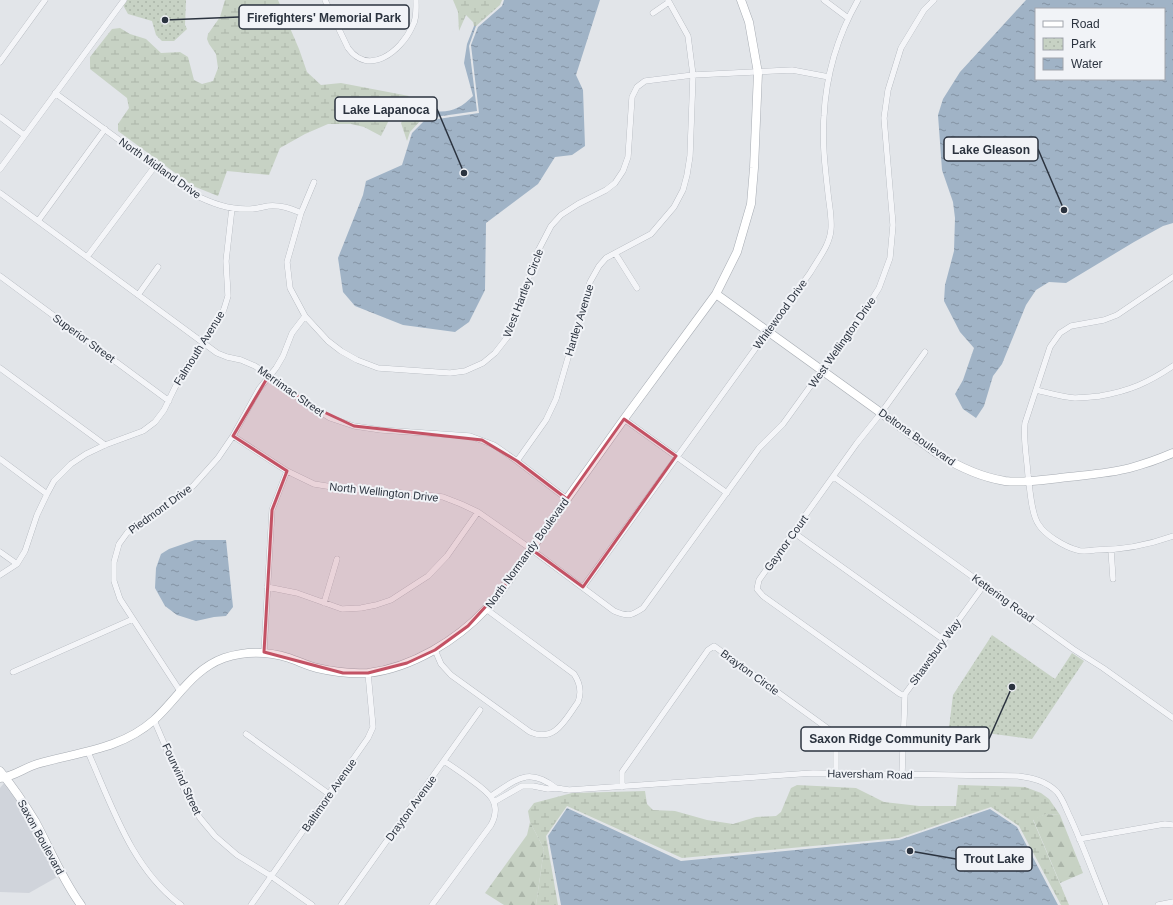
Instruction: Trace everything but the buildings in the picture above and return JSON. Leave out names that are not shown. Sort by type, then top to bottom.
[{"type":"street","points":[[0,62],[46,0]]},
{"type":"street","points":[[0,169],[124,0]]},
{"type":"street","points":[[325,0],[351,52],[358,58],[371,62],[384,58],[401,44],[412,28],[416,15],[416,0]]},
{"type":"street","name":"North Normandy Boulevard","points":[[2,780],[49,760],[88,752],[116,744],[154,720],[180,690],[201,670],[222,659],[242,653],[264,652],[286,657],[316,668],[343,673],[368,673],[386,670],[407,663],[435,650],[468,626],[486,609],[507,583],[624,419],[716,294],[737,252],[751,204],[758,73],[749,22],[741,0]]},
{"type":"street","points":[[824,0],[848,18]]},
{"type":"street","name":"Whitewood Drive","points":[[583,587],[676,456],[810,273],[826,248],[831,230],[824,156],[825,99],[837,48],[848,18],[858,0]]},
{"type":"street","name":"West Wellington Drive","points":[[633,615],[643,608],[759,448],[783,424],[864,312],[879,288],[890,258],[893,225],[884,118],[888,90],[901,48],[924,10],[934,0]]},
{"type":"street","points":[[653,13],[669,1]]},
{"type":"street","name":"Hartley Avenue","points":[[517,461],[546,420],[556,399],[590,282],[599,266],[606,258],[651,234],[674,208],[683,190],[690,156],[693,75],[688,36],[669,1]]},
{"type":"street","name":"West Hartley Circle","points":[[314,182],[301,213],[287,262],[290,288],[305,316],[328,341],[340,351],[357,360],[378,368],[450,373],[465,371],[483,363],[496,353],[509,335],[538,251],[551,226],[561,215],[578,204],[606,190],[615,182],[623,171],[628,157],[632,97],[637,87],[645,81],[693,75],[758,73],[792,70],[829,77]]},
{"type":"street","name":"North Midland Drive","points":[[55,93],[193,194],[207,201],[232,208],[250,209],[276,206],[289,208],[301,213]]},
{"type":"street","points":[[0,117],[24,135]]},
{"type":"street","points":[[38,221],[105,129]]},
{"type":"street","points":[[87,257],[155,166]]},
{"type":"street","name":"Merrimac Street","points":[[0,193],[203,343],[227,357],[241,360],[255,366],[293,394],[330,418],[354,426],[381,430],[470,436],[494,445],[567,499]]},
{"type":"street","name":"Falmouth Avenue","points":[[17,564],[25,551],[37,515],[54,481],[71,464],[86,454],[105,445],[143,431],[155,422],[164,410],[182,373],[220,319],[228,296],[226,261],[232,208]]},
{"type":"street","points":[[615,254],[637,288]]},
{"type":"street","points":[[138,295],[158,267]]},
{"type":"street","name":"Superior Street","points":[[0,276],[169,400]]},
{"type":"street","points":[[1173,277],[1117,315],[1104,320],[1071,326],[1060,333],[1050,347],[1044,361],[1025,423],[1024,431],[1034,515],[1038,525],[1063,545],[1078,551],[1119,550],[1161,541],[1173,536]]},
{"type":"street","name":"Deltona Boulevard","points":[[716,294],[938,454],[956,466],[973,473],[1005,480],[1029,481],[1109,472],[1130,468],[1173,453]]},
{"type":"street","name":"Piedmont Drive","points":[[180,690],[120,599],[114,580],[114,562],[119,544],[126,533],[148,516],[193,486],[218,458],[233,436],[256,395],[269,375],[276,368],[283,356],[292,333],[305,316]]},
{"type":"street","name":"Gaynor Court","points":[[905,696],[900,694],[763,596],[757,588],[759,580],[793,532],[925,352]]},
{"type":"street","points":[[0,368],[105,445]]},
{"type":"street","points":[[1036,390],[1066,397],[1089,398],[1119,393],[1134,388],[1173,368]]},
{"type":"street","points":[[624,419],[727,493]]},
{"type":"street","name":"North Wellington Drive","points":[[233,436],[287,471],[314,484],[345,490],[417,494],[443,498],[461,504],[478,512],[614,611],[624,615],[633,615]]},
{"type":"street","points":[[0,459],[47,494]]},
{"type":"street","points":[[264,652],[272,510],[287,471]]},
{"type":"street","name":"Kettering Road","points":[[834,477],[1073,649],[1103,668],[1173,718]]},
{"type":"street","points":[[267,587],[297,593],[342,609],[361,608],[391,600],[428,576],[447,556],[478,512]]},
{"type":"street","points":[[793,532],[944,640]]},
{"type":"street","points":[[1110,550],[1113,579]]},
{"type":"street","points":[[0,552],[17,564],[0,574]]},
{"type":"street","points":[[324,603],[337,559]]},
{"type":"street","name":"Shawsbury Way","points":[[902,774],[905,694],[984,585]]},
{"type":"street","points":[[435,650],[441,664],[451,675],[530,732],[537,736],[547,736],[557,730],[580,698],[579,680],[574,674],[486,609]]},
{"type":"street","points":[[13,672],[133,620]]},
{"type":"street","name":"Brayton Circle","points":[[622,787],[622,772],[708,650],[714,646],[834,733],[836,742],[836,773]]},
{"type":"street","name":"Baltimore Avenue","points":[[251,905],[368,738],[373,727],[368,673]]},
{"type":"street","name":"Drayton Avenue","points":[[341,905],[480,710]]},
{"type":"street","name":"Fourwind Street","points":[[154,720],[185,792],[200,818],[215,836],[237,855],[271,876],[312,905]]},
{"type":"street","points":[[246,734],[329,794]]},
{"type":"street","points":[[88,752],[128,840],[162,888],[178,904]]},
{"type":"street","points":[[432,905],[490,825],[495,817],[496,810],[491,796],[483,788],[444,761]]},
{"type":"street","name":"Saxon Boulevard","points":[[0,770],[2,780],[27,808],[73,895],[81,905]]},
{"type":"street","name":"Haversham Road","points":[[494,802],[522,786],[568,790],[812,773],[1018,776],[1033,778],[1046,783],[1058,793],[1106,905]]},
{"type":"street","name":"Haversham Road","points":[[491,796],[519,778],[528,776],[536,777],[556,788]]},
{"type":"street","points":[[1079,839],[1165,824],[1173,825]]},
{"type":"street","points":[[1158,905],[1173,902]]},
{"type":"highlighted area","points":[[269,375],[311,406],[354,426],[482,440],[517,461],[567,499],[624,419],[676,456],[583,587],[531,549],[507,583],[468,626],[435,650],[407,663],[368,673],[343,673],[264,652],[272,510],[287,471],[233,436]]},
{"type":"shaded area","points":[[5,782],[33,824],[59,876],[29,893],[0,892],[0,788]]},
{"type":"green space","points":[[127,0],[186,0],[185,25],[187,29],[174,41],[162,41],[156,35],[152,21],[128,14],[123,5]]},
{"type":"green space","points":[[225,0],[278,0],[307,72],[321,85],[341,83],[409,96],[392,114],[381,136],[364,127],[351,124],[328,124],[305,134],[280,148],[269,175],[227,171],[218,196],[193,186],[118,131],[118,124],[129,108],[127,98],[90,69],[90,57],[112,29],[120,28],[130,34],[146,39],[161,53],[180,52],[188,57],[194,80],[202,84],[213,81],[218,68],[216,54],[207,39],[208,34],[220,17]]},
{"type":"green space","points":[[453,0],[502,0],[500,5],[476,26],[474,26],[473,22],[466,15],[459,31],[458,12]]},
{"type":"green space","points":[[425,106],[434,111],[435,117],[422,119],[410,132],[407,141],[401,123],[405,116]]},
{"type":"green space","points":[[992,635],[1055,679],[1072,653],[1084,661],[1032,739],[949,728],[953,695]]},
{"type":"green space","points":[[797,785],[856,788],[884,802],[919,806],[956,806],[958,785],[1025,787],[1041,793],[1049,799],[1060,815],[1046,814],[1033,820],[1069,905],[1061,905],[1019,826],[991,807],[899,838],[682,858],[567,806],[546,836],[558,905],[536,905],[544,849],[530,822],[528,811],[534,803],[572,793],[645,791],[647,804],[653,810],[675,811],[707,820],[733,824],[756,817],[776,816],[781,812],[791,788]]},
{"type":"green space","points":[[1046,814],[1060,815],[1083,873],[1060,883],[1033,819]]},
{"type":"green space","points":[[530,822],[544,849],[536,905],[504,905],[485,893],[527,835]]},
{"type":"water","points":[[504,0],[600,0],[576,75],[583,90],[585,146],[572,155],[555,157],[538,184],[486,223],[485,290],[469,322],[455,332],[403,325],[355,306],[343,292],[338,258],[363,195],[366,181],[402,165],[412,133],[424,121],[479,113],[471,45],[478,27],[502,6]]},
{"type":"water","points":[[1026,0],[1173,0],[1173,223],[1163,226],[1134,242],[1066,283],[1049,282],[1036,290],[1026,305],[1002,364],[993,376],[984,406],[976,418],[963,409],[955,394],[963,380],[974,348],[960,332],[944,301],[945,285],[954,251],[955,218],[953,202],[942,170],[938,115],[943,99],[960,72]]},
{"type":"water","points":[[474,26],[476,26],[469,46],[477,111],[435,117],[434,111],[455,109],[460,107],[473,96],[464,63],[467,44]]},
{"type":"water","points":[[195,540],[226,540],[233,607],[226,616],[196,621],[177,615],[165,606],[155,588],[156,568],[161,554],[169,549]]},
{"type":"water","points":[[567,808],[681,861],[899,840],[990,809],[1017,827],[1058,905],[561,905],[548,836]]},
{"type":"place","name":"Firefighters' Memorial Park","points":[[165,20]]},
{"type":"place","name":"Lake Lapanoca","points":[[464,173]]},
{"type":"place","name":"Lake Gleason","points":[[1064,210]]},
{"type":"place","name":"Saxon Ridge Community Park","points":[[1012,687]]},
{"type":"place","name":"Trout Lake","points":[[910,851]]}]
